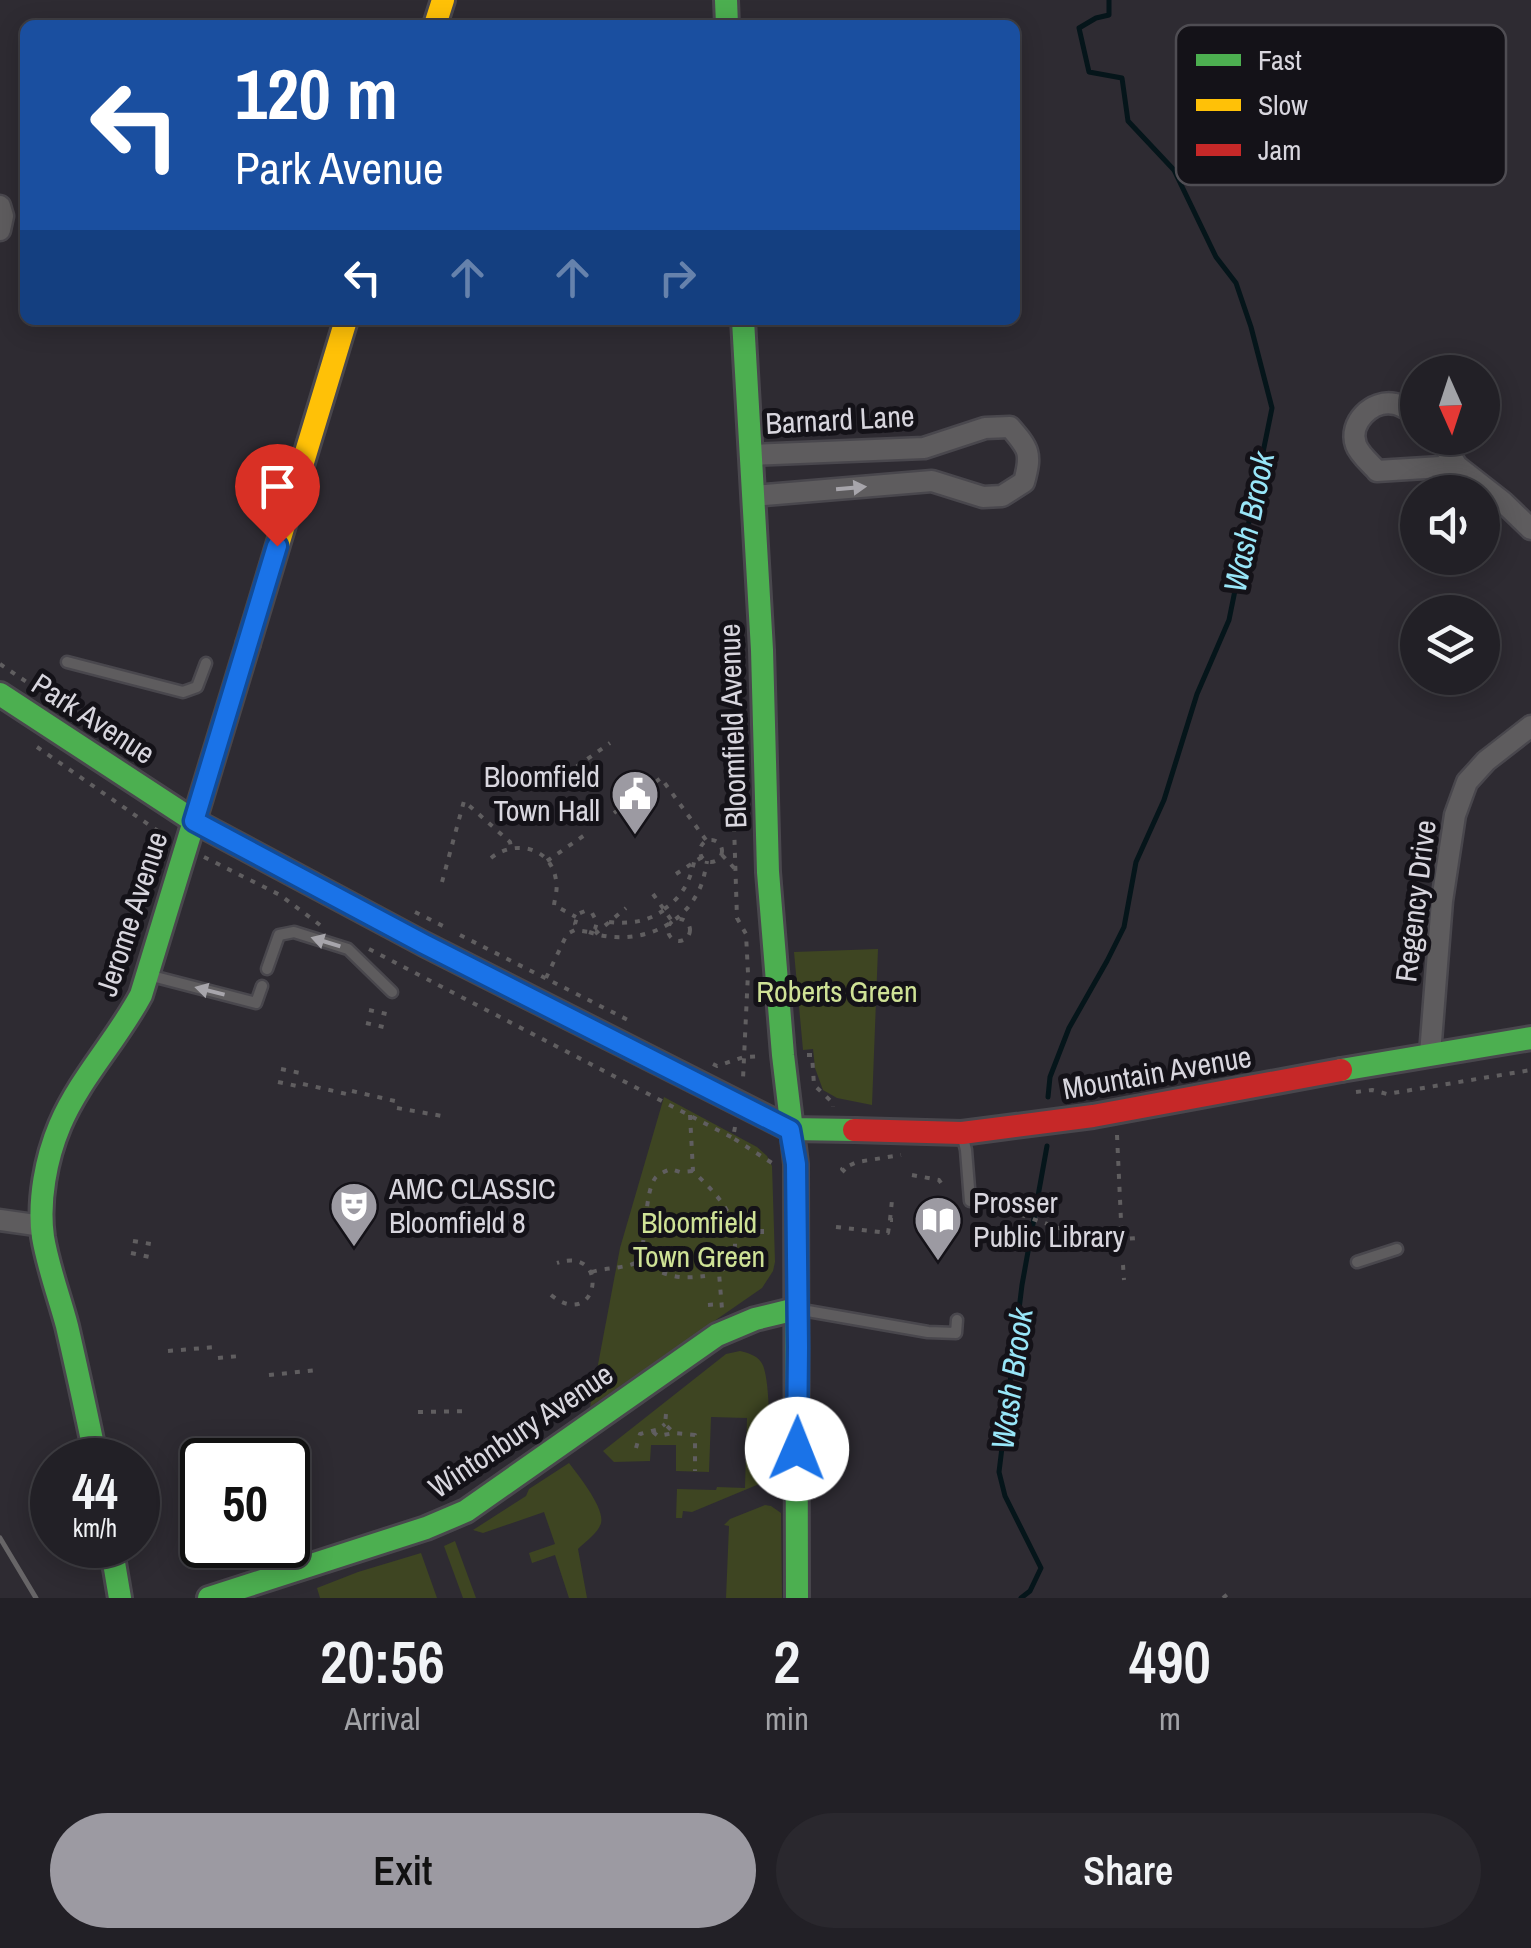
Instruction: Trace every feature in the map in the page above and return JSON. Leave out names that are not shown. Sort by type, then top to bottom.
[{"type":"main road","name":"Jerome Avenue","points":[[92,1438],[42,1226],[50,1153],[62,1120],[132,1014],[148,974],[344,325]]},
{"type":"main road","name":"Bloomfield Avenue","points":[[743,325],[762,650],[768,872],[796,1164],[797,1598]]},
{"type":"main road","name":"Park Avenue","points":[[0,694],[194,821],[424,944],[790,1130]]},
{"type":"main road","name":"Mountain Avenue","points":[[790,1130],[962,1133],[1093,1116],[1531,1038]]},
{"type":"main road","name":"Wintonbury Avenue","points":[[209,1598],[426,1528],[466,1511],[718,1335],[735,1326],[796,1309]]},
{"type":"main road","points":[[115,1568],[120,1598]]},
{"type":"street","points":[[0,206],[0,230]]},
{"type":"street","points":[[1400,407],[1375,406],[1355,427],[1356,447],[1377,472],[1457,466]]},
{"type":"street","name":"Barnard Lane","points":[[750,455],[924,448],[985,428],[1010,426],[1026,446],[1030,460],[1024,482],[1002,496],[984,497],[932,481],[754,496]]},
{"type":"street","points":[[1450,455],[1457,466],[1504,502],[1531,529]]},
{"type":"street","name":"Regency Drive","points":[[1430,1054],[1444,876],[1455,815],[1466,782],[1531,726]]},
{"type":"street","points":[[0,1220],[42,1226]]},
{"type":"lane","points":[[67,662],[182,692],[198,687],[206,662]]},
{"type":"lane","points":[[267,969],[279,935],[294,932],[348,948],[392,992]]},
{"type":"lane","points":[[148,974],[256,1002],[262,986]]},
{"type":"lane","points":[[962,1133],[970,1200]]},
{"type":"lane","points":[[1358,1262],[1397,1249]]},
{"type":"lane","points":[[796,1309],[928,1332],[956,1333],[957,1320]]},
{"type":"path","points":[[729,671],[737,918],[746,934],[748,973],[740,1104],[733,1138]]},
{"type":"path","points":[[545,789],[610,743]]},
{"type":"path","points":[[36,747],[167,837],[280,895],[328,929]]},
{"type":"path","points":[[614,813],[661,778],[706,840]]},
{"type":"path","points":[[442,882],[464,801],[510,842],[511,848]]},
{"type":"path","points":[[547,861],[589,832]]},
{"type":"path","points":[[708,862],[718,860],[734,836]]},
{"type":"path","points":[[706,840],[717,840],[736,870]]},
{"type":"path","points":[[706,840],[700,849],[708,862]]},
{"type":"path","points":[[491,858],[511,848],[534,850],[547,861],[557,882],[554,905],[576,917]]},
{"type":"path","points":[[676,874],[702,857]]},
{"type":"path","points":[[609,922],[636,922],[664,910],[682,893],[694,862]]},
{"type":"path","points":[[546,978],[567,934],[579,930],[627,938],[645,935],[672,921],[698,892],[708,862]]},
{"type":"path","points":[[653,894],[672,921]]},
{"type":"path","points":[[592,933],[626,908]]},
{"type":"path","points":[[579,930],[576,917],[585,911],[594,915],[596,926],[592,933]]},
{"type":"path","points":[[416,912],[644,1028]]},
{"type":"path","points":[[672,921],[688,924],[690,930],[684,940],[670,937],[672,921]]},
{"type":"path","points":[[358,944],[690,1115],[772,1163]]},
{"type":"path","points":[[369,1010],[392,1015]]},
{"type":"path","points":[[366,1024],[388,1028]]},
{"type":"path","points":[[706,1062],[717,1066],[744,1056],[812,1055],[814,1084],[833,1102],[832,1111]]},
{"type":"path","points":[[281,1069],[305,1074]]},
{"type":"path","points":[[278,1082],[351,1093],[442,1116]]},
{"type":"path","points":[[690,1115],[693,1171],[724,1204],[731,1218],[734,1254],[719,1274],[722,1315]]},
{"type":"path","points":[[1117,1130],[1122,1240]]},
{"type":"path","points":[[639,1260],[655,1178],[671,1169],[693,1171]]},
{"type":"path","points":[[912,1175],[940,1180],[943,1186]]},
{"type":"path","points":[[836,1228],[888,1233],[892,1200]]},
{"type":"path","points":[[996,1206],[1107,1246],[1111,1240],[1137,1238]]},
{"type":"path","points":[[762,1229],[762,1241]]},
{"type":"path","points":[[134,1240],[157,1245]]},
{"type":"path","points":[[131,1253],[154,1258]]},
{"type":"path","points":[[592,1272],[639,1260]]},
{"type":"path","points":[[639,1260],[666,1275],[705,1276]]},
{"type":"path","points":[[551,1295],[571,1305],[588,1297],[592,1289],[592,1272],[580,1261],[558,1262]]},
{"type":"path","points":[[1123,1265],[1124,1280]]},
{"type":"path","points":[[708,1305],[721,1304]]},
{"type":"path","points":[[168,1351],[216,1347]]},
{"type":"path","points":[[218,1358],[240,1356]]},
{"type":"path","points":[[268,1376],[318,1370]]},
{"type":"path","points":[[418,1412],[469,1411]]},
{"type":"path","points":[[665,1424],[666,1414]]},
{"type":"path","points":[[636,1448],[640,1434],[665,1424]]},
{"type":"path","points":[[665,1424],[674,1433]]},
{"type":"path","points":[[653,1432],[658,1436],[695,1435],[696,1472]]},
{"type":"path","points":[[1224,1598],[1230,1592]]},
{"type":"green space","name":"Roberts Green","points":[[878,949],[872,1105],[837,1098],[823,1090],[813,1049],[803,1050],[794,952]]},
{"type":"green space","name":"Bloomfield Town Green","points":[[664,1097],[767,1156],[772,1166],[773,1271],[762,1288],[590,1407],[620,1248]]},
{"type":"green space","points":[[740,1351],[757,1358],[765,1370],[769,1480],[692,1512],[683,1511],[682,1518],[676,1518],[677,1489],[745,1488],[747,1418],[711,1417],[709,1472],[676,1471],[676,1445],[651,1445],[650,1461],[614,1462],[603,1451],[726,1354]]},
{"type":"green space","points":[[569,1463],[590,1492],[601,1517],[598,1530],[578,1549],[587,1598],[569,1598],[555,1555],[532,1563],[529,1553],[555,1544],[544,1512],[483,1533],[473,1530]]},
{"type":"green space","points":[[765,1505],[781,1513],[782,1598],[726,1598],[729,1526],[724,1525]]},
{"type":"green space","points":[[455,1541],[476,1598],[463,1598],[444,1546]]},
{"type":"green space","points":[[421,1553],[437,1598],[320,1598],[317,1588]]},
{"type":"waterway","name":"Wash Brook","points":[[1109,0],[1109,15],[1079,28],[1089,72],[1122,78],[1128,121],[1176,174]]},
{"type":"waterway","name":"Wash Brook","points":[[1048,1097],[1050,1077],[1069,1028],[1124,927],[1136,862],[1164,800],[1197,694],[1229,620],[1272,408],[1236,283],[1216,257],[1181,185]]},
{"type":"waterway","name":"Wash Brook","points":[[1021,1598],[1030,1591],[1041,1568],[1005,1496],[999,1472],[1022,1285],[1047,1146]]},
{"type":"railway","points":[[0,1538],[36,1598]]},
{"type":"traffic: fast","points":[[726,0],[727,20]]},
{"type":"traffic: fast","points":[[743,325],[762,650],[768,872],[796,1164],[797,1598]]},
{"type":"traffic: fast","points":[[91,1438],[43,1237],[44,1180],[68,1108],[141,995],[248,644]]},
{"type":"traffic: fast","points":[[0,694],[194,821],[424,944],[790,1129],[854,1130]]},
{"type":"traffic: fast","points":[[1341,1070],[1531,1038]]},
{"type":"traffic: fast","points":[[209,1598],[426,1528],[466,1511],[717,1335],[755,1319],[796,1309]]},
{"type":"traffic: fast","points":[[115,1568],[120,1598]]},
{"type":"traffic: slow","points":[[437,20],[443,0]]},
{"type":"traffic: slow","points":[[248,644],[344,325]]},
{"type":"traffic: jam","points":[[854,1130],[962,1133],[1093,1116],[1341,1070]]},
{"type":"place","name":"Bloomfield Town Hall","points":[[635,836]]},
{"type":"place","name":"AMC CLASSIC Bloomfield 8","points":[[354,1248]]},
{"type":"place","name":"Prosser Public Library","points":[[938,1262]]},
{"type":"route","points":[[277,546],[194,821],[424,944],[790,1130],[796,1164],[797,1449]]}]
